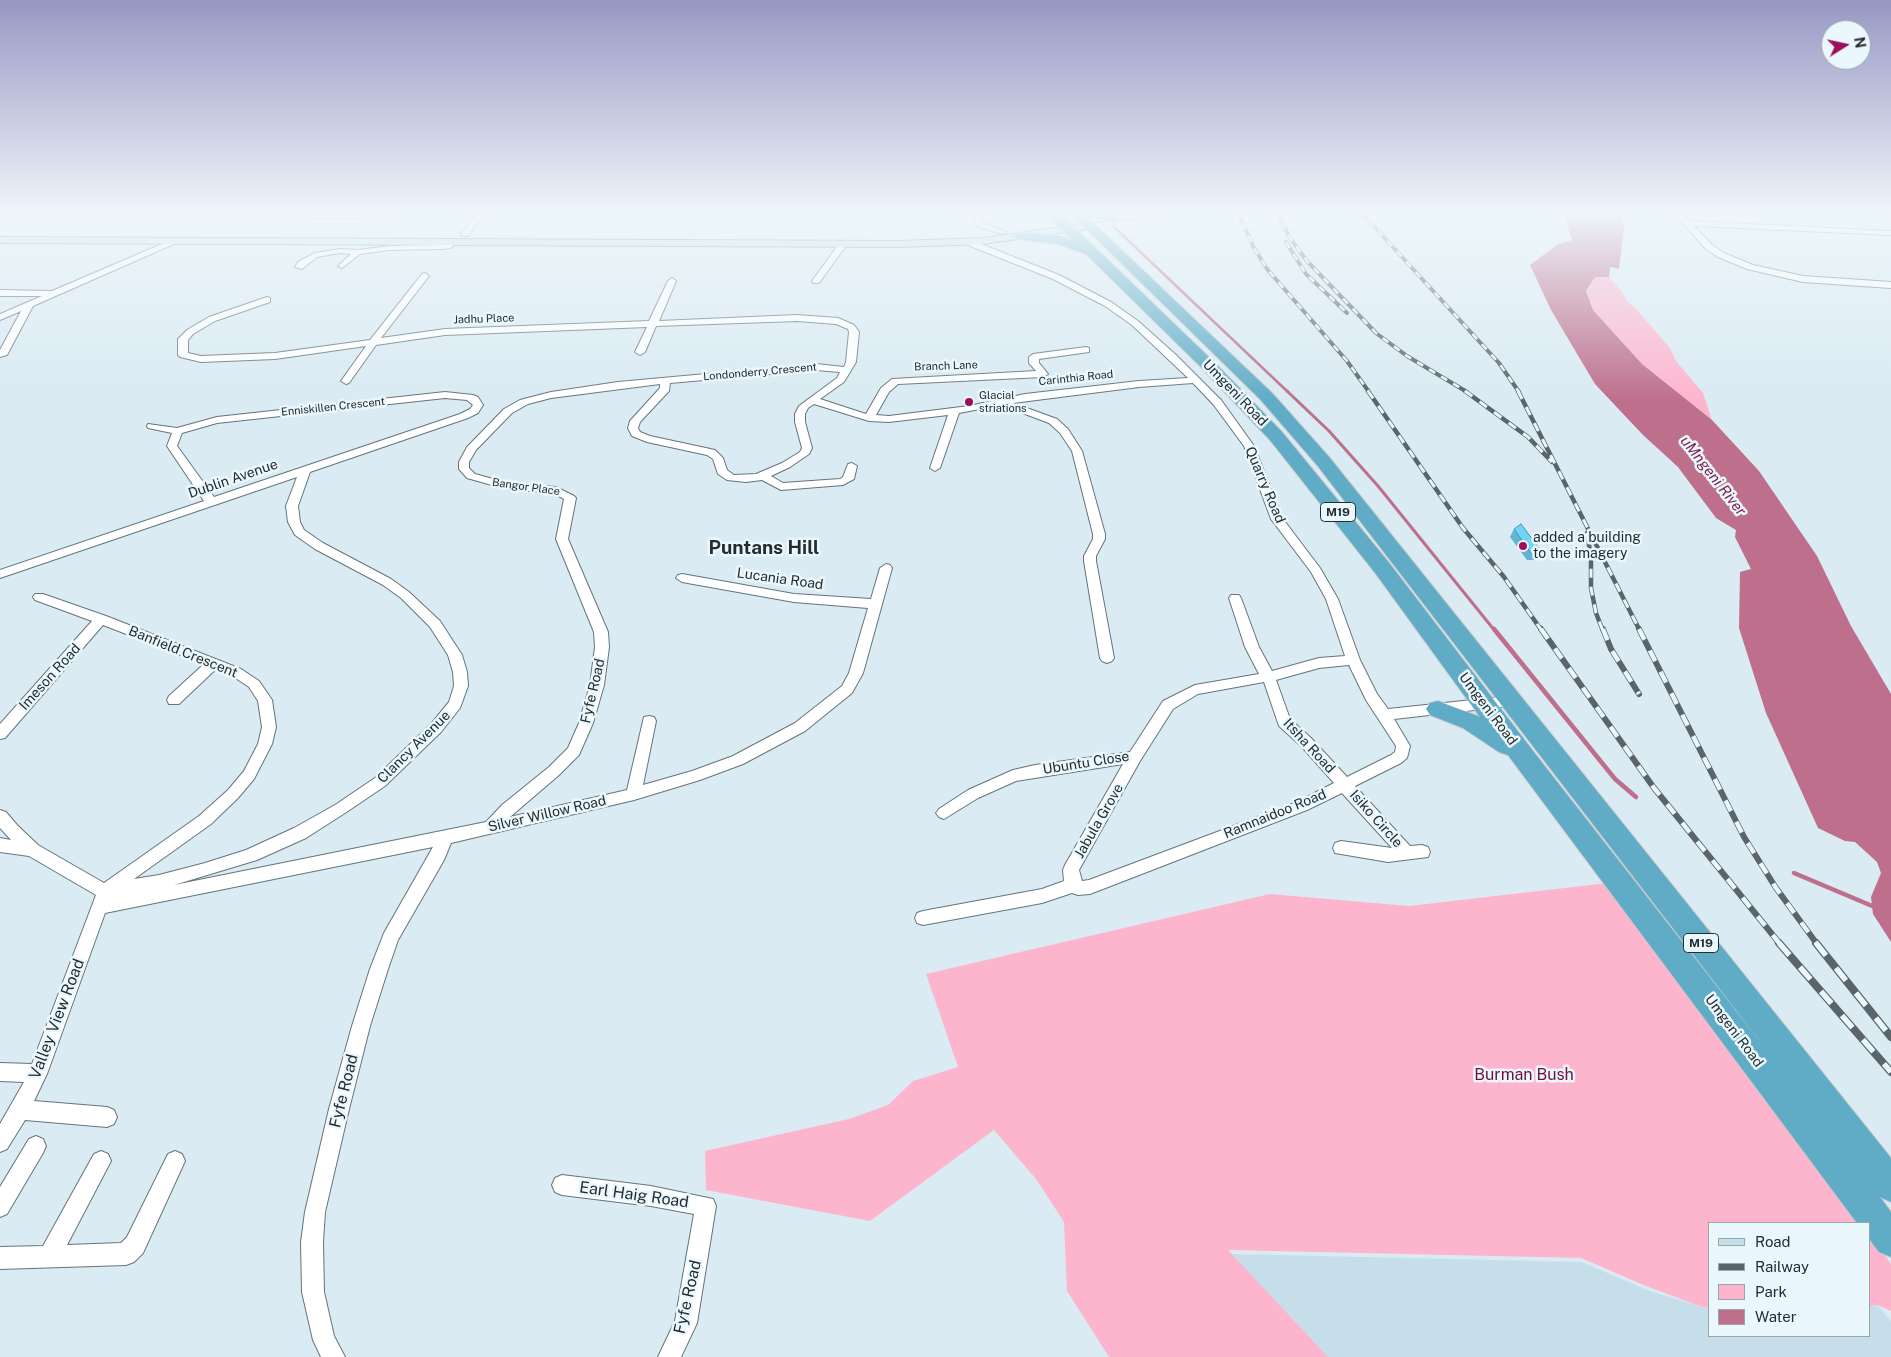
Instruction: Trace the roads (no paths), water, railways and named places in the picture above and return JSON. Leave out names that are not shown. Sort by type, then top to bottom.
[{"type":"highway","name":"Umgeni Road","points":[[1114,273],[1209,366],[1276,436],[1383,569],[1497,702],[1891,1185]]},
{"type":"highway","name":"Umgeni Road","points":[[1141,273],[1231,361],[1295,429],[1322,461],[1497,702],[1524,758],[1689,972],[1891,1240]]},
{"type":"highway","points":[[1438,709],[1472,722],[1524,758]]},
{"type":"street","points":[[0,317],[100,273]]},
{"type":"street","points":[[816,281],[822,273]]},
{"type":"street","name":"Quarry Road","points":[[1045,273],[1079,288],[1108,304],[1135,323],[1197,380],[1228,415],[1249,446],[1277,520],[1316,571],[1332,599],[1353,660],[1384,715]]},
{"type":"street","points":[[1777,273],[1805,279],[1891,285]]},
{"type":"street","points":[[346,381],[373,342],[425,276]]},
{"type":"street","points":[[640,352],[672,281]]},
{"type":"street","points":[[0,293],[54,293]]},
{"type":"street","name":"Jadhu Place","points":[[267,300],[212,319],[190,332],[183,339],[183,355],[201,359],[275,356],[445,332],[807,317],[838,321],[851,327],[854,332],[851,362],[847,370]]},
{"type":"street","points":[[2,355],[29,305]]},
{"type":"street","name":"Branch Lane","points":[[869,418],[881,395],[895,381],[1043,374],[1034,362],[1034,357],[1086,350]]},
{"type":"street","name":"Londonderry Crescent","points":[[501,416],[516,406],[543,396],[595,388],[665,380],[816,367],[847,370],[841,380],[804,406],[800,414],[800,422],[807,448],[804,454],[763,475],[746,479],[731,478],[722,472],[718,458],[711,452],[647,439],[636,434],[633,428],[635,421],[662,394],[665,389],[665,380]]},
{"type":"street","name":"Carinthia Road","points":[[812,400],[869,418],[895,419],[955,411],[1040,395],[1139,384],[1176,383],[1197,380]]},
{"type":"street","name":"Enniskillen Crescent","points":[[152,426],[178,431],[217,420],[445,395],[464,395],[474,398],[478,405],[474,411]]},
{"type":"street","points":[[1002,402],[1053,421],[1075,446],[1099,534],[1099,540],[1090,556],[1090,561],[1107,658]]},
{"type":"street","name":"Dublin Avenue","points":[[0,574],[474,411]]},
{"type":"street","points":[[935,468],[955,411]]},
{"type":"street","name":"Bangor Place","points":[[501,416],[466,458],[464,469],[466,472],[480,480],[556,490],[568,495]]},
{"type":"street","points":[[178,431],[172,442],[174,451],[211,502]]},
{"type":"street","points":[[763,475],[781,487],[843,482],[848,479],[852,466]]},
{"type":"street","name":"Clancy Avenue","points":[[102,899],[252,855],[300,833],[340,810],[380,782],[430,735],[456,704],[461,686],[460,672],[455,655],[435,624],[405,595],[388,582],[319,546],[299,532],[294,522],[292,506],[305,470]]},
{"type":"street","name":"Fyfe Road","points":[[490,827],[507,809],[554,771],[574,751],[586,724],[597,685],[602,647],[601,632],[586,592],[562,540],[570,502],[568,495]]},
{"type":"street","name":"Silver Willow Road","points":[[102,899],[444,838],[634,794],[695,776],[738,760],[800,727],[827,707],[852,682],[886,568]]},
{"type":"street","name":"Lucania Road","points":[[682,578],[794,598],[875,604]]},
{"type":"street","name":"Banfield Crescent","points":[[39,597],[214,663],[245,678],[262,694],[268,713],[269,727],[265,744],[249,775],[233,794],[205,820],[102,899]]},
{"type":"street","name":"Itsha Road","points":[[1235,598],[1252,647],[1268,677],[1284,722],[1306,742],[1344,785]]},
{"type":"street","name":"Imeson Road","points":[[0,734],[100,619]]},
{"type":"street","name":"Ubuntu Close","points":[[944,812],[973,794],[1013,776],[1035,771],[1135,757],[1168,705],[1195,690],[1268,677],[1319,663],[1353,660]]},
{"type":"street","points":[[174,700],[214,663]]},
{"type":"street","points":[[1384,715],[1497,702]]},
{"type":"street","name":"Ramnaidoo Road","points":[[1074,885],[1083,888],[1103,882],[1302,806],[1391,762],[1402,754],[1403,751],[1401,742],[1384,715]]},
{"type":"street","points":[[634,794],[649,721]]},
{"type":"street","name":"Jabula Grove","points":[[1074,885],[1071,870],[1135,757]]},
{"type":"street","name":"Isiko Circle","points":[[1341,848],[1383,854],[1415,853],[1344,785]]},
{"type":"street","points":[[0,816],[11,830],[32,850],[102,899]]},
{"type":"street","name":"Fyfe Road","points":[[334,1357],[324,1340],[314,1292],[312,1242],[316,1212],[341,1099],[379,969],[390,938],[429,873],[444,838]]},
{"type":"street","points":[[0,845],[32,850]]},
{"type":"street","points":[[923,918],[1042,896],[1074,885]]},
{"type":"street","name":"Valley View Road","points":[[0,1142],[20,1110],[38,1074],[102,899]]},
{"type":"street","points":[[0,1072],[38,1074]]},
{"type":"street","points":[[20,1110],[107,1117]]},
{"type":"street","points":[[0,1207],[36,1146]]},
{"type":"street","points":[[49,1257],[101,1161]]},
{"type":"street","points":[[0,1258],[122,1255],[130,1252],[175,1161]]},
{"type":"street","name":"Earl Haig Road","points":[[562,1185],[651,1196],[706,1206]]},
{"type":"street","name":"Fyfe Road","points":[[669,1357],[686,1323],[706,1206]]},
{"type":"water","name":"uMngeni River","points":[[1534,273],[1609,273],[1609,277],[1595,277],[1586,291],[1593,310],[1642,364],[1712,420],[1759,471],[1817,556],[1851,626],[1891,694],[1891,942],[1873,914],[1871,897],[1881,873],[1877,862],[1855,842],[1845,841],[1818,828],[1766,713],[1739,628],[1740,572],[1751,569],[1735,537],[1736,530],[1716,518],[1678,467],[1643,435],[1595,384],[1551,310]]},
{"type":"waterway","points":[[1163,273],[1288,392]]},
{"type":"waterway","points":[[1287,391],[1329,431],[1378,486],[1495,631]]},
{"type":"waterway","points":[[1494,629],[1615,779],[1636,797]]},
{"type":"waterway","points":[[1794,873],[1877,908]]},
{"type":"railway","points":[[1271,273],[1347,361],[1369,392]]},
{"type":"railway","points":[[1306,273],[1347,313]]},
{"type":"railway","points":[[1319,273],[1376,333],[1407,356],[1467,392]]},
{"type":"railway","points":[[1417,273],[1499,363],[1519,392]]},
{"type":"railway","points":[[1368,391],[1463,528],[1504,577],[1542,631]]},
{"type":"railway","points":[[1465,391],[1528,437],[1552,462]]},
{"type":"railway","points":[[1518,391],[1640,631]]},
{"type":"railway","points":[[1587,533],[1591,557],[1591,588],[1596,613],[1603,631]]},
{"type":"railway","points":[[1541,629],[1654,788],[1780,944]]},
{"type":"railway","points":[[1603,629],[1611,649],[1639,694]]},
{"type":"railway","points":[[1639,629],[1744,837],[1776,888],[1817,944]]},
{"type":"railway","points":[[1779,943],[1891,1072]]},
{"type":"railway","points":[[1816,943],[1891,1037]]},
{"type":"place","name":"Glacial striations","points":[[969,402]]},
{"type":"place","name":"added a building to the imagery","points":[[1523,546]]},
{"type":"district","name":"Puntans Hill","points":[[764,548]]},
{"type":"park label","name":"Burman Bush","points":[[1524,1075]]}]
